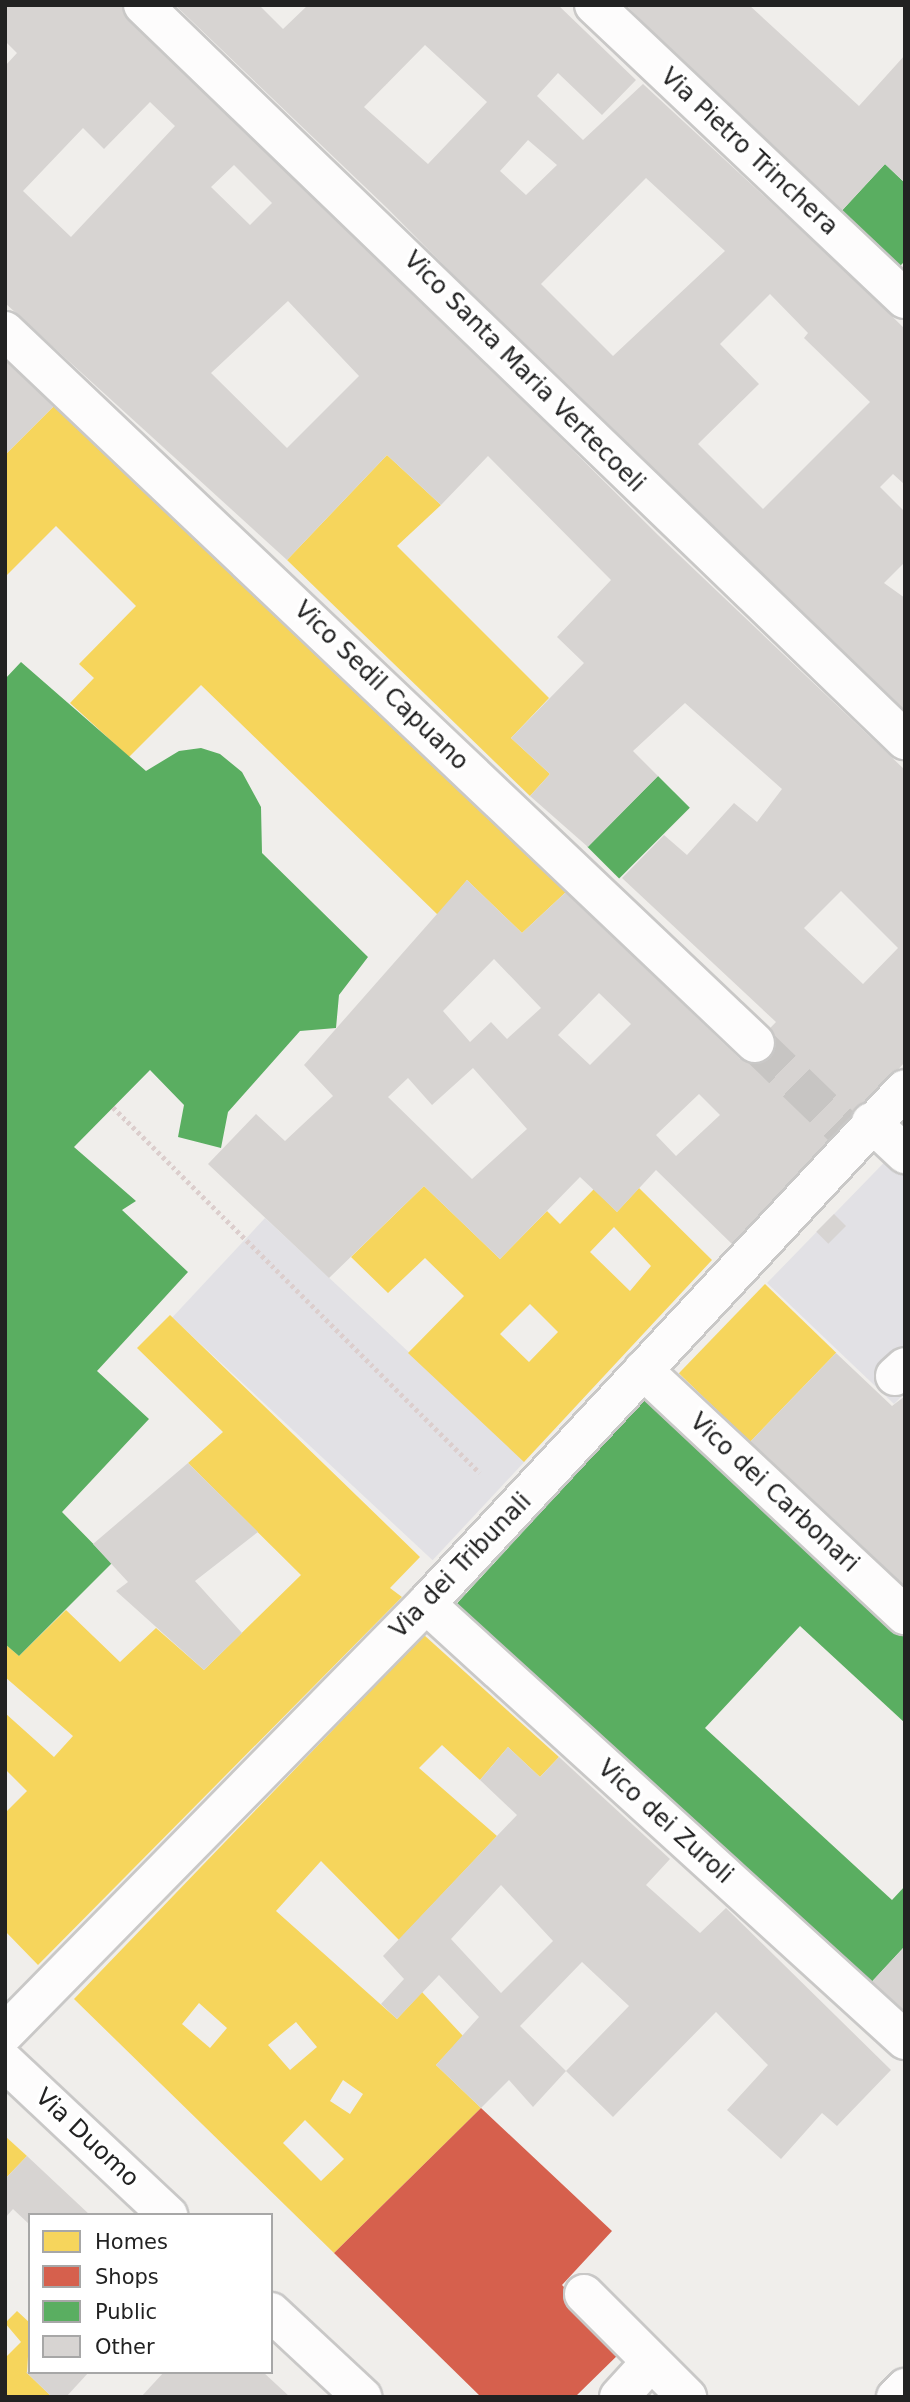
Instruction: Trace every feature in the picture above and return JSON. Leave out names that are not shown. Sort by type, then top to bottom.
[{"type":"street","name":"Vico Santa Maria Vertecoeli","points":[[143,5],[905,740]]},
{"type":"street","name":"Via Pietro Trinchera","points":[[594,5],[905,299]]},
{"type":"street","name":"Vico Sedil Capuano","points":[[5,331],[755,1043]]},
{"type":"street","name":"Via dei Tribunali","points":[[5,2033],[426,1604],[643,1370],[856,1130],[905,1088]]},
{"type":"street","points":[[856,1130],[905,1154]]},
{"type":"street","name":"Vico dei Carbonari","points":[[643,1370],[905,1615]]},
{"type":"street","name":"Vico dei Zuroli","points":[[426,1604],[905,2040]]},
{"type":"street","name":"Via Duomo","points":[[5,2062],[166,2213]]},
{"type":"street","points":[[584,2294],[687,2397]]},
{"type":"street","points":[[273,2314],[362,2397]]},
{"type":"street","points":[[619,2397],[650,2362]]},
{"type":"street","points":[[896,2397],[905,2388]]},
{"type":"path","points":[[113,1107],[516,1508]]},
{"type":"shaded area","points":[[905,1141],[905,1393],[894,1404],[767,1283]]},
{"type":"shaded area","points":[[265,1218],[525,1461],[433,1560],[172,1317]]},
{"type":"building: Homes","points":[[56,404],[566,892],[522,933],[467,880],[438,915],[201,685],[129,757],[70,703],[94,678],[79,664],[136,606],[56,526],[5,577],[5,455]]},
{"type":"building: Homes","points":[[387,455],[441,505],[397,546],[549,698],[511,738],[550,774],[530,796],[287,560]]},
{"type":"building: Homes","points":[[424,1186],[500,1259],[547,1211],[560,1224],[594,1189],[617,1212],[639,1188],[712,1260],[524,1462],[408,1353],[464,1296],[425,1258],[388,1293],[351,1257]],"holes":[[[614,1227],[651,1266],[630,1291],[590,1252]],[[530,1304],[558,1332],[529,1362],[500,1334]]]},
{"type":"building: Homes","points":[[765,1284],[836,1353],[750,1442],[679,1373]]},
{"type":"building: Homes","points":[[170,1315],[420,1557],[390,1588],[402,1597],[38,1965],[5,1931],[5,1813],[27,1791],[5,1769],[5,1713],[54,1757],[73,1736],[5,1677],[5,1644],[19,1656],[66,1610],[120,1662],[156,1628],[204,1670],[301,1575],[188,1463],[223,1432],[137,1348]]},
{"type":"building: Homes","points":[[424,1635],[559,1757],[540,1777],[508,1747],[480,1780],[442,1745],[419,1768],[497,1836],[399,1940],[321,1861],[276,1911],[397,2019],[422,1992],[463,2036],[436,2065],[481,2108],[334,2253],[74,1999]],"holes":[[[199,2003],[227,2028],[210,2048],[182,2024]],[[296,2022],[317,2047],[290,2070],[268,2045]],[[343,2080],[363,2094],[350,2114],[330,2101]],[[305,2120],[344,2159],[321,2181],[283,2143]]]},
{"type":"building: Homes","points":[[5,2136],[27,2156],[5,2179]]},
{"type":"building: Homes","points":[[17,2311],[28,2321],[27,2373],[52,2397],[5,2397],[5,2358],[21,2342],[5,2323]]},
{"type":"building: Shops","points":[[481,2108],[612,2231],[562,2285],[625,2348],[575,2397],[481,2397],[334,2253]]},
{"type":"building: Public","points":[[885,164],[905,183],[905,261],[894,272],[836,217]]},
{"type":"building: Public","points":[[21,662],[146,771],[179,751],[201,748],[220,754],[242,772],[261,807],[262,853],[368,957],[339,995],[336,1028],[300,1031],[228,1112],[221,1148],[178,1137],[184,1105],[150,1070],[74,1147],[136,1201],[122,1210],[188,1272],[97,1371],[149,1419],[62,1512],[112,1563],[19,1656],[5,1644],[5,679]]},
{"type":"building: Public","points":[[658,776],[690,808],[619,879],[587,847]]},
{"type":"building: Public","points":[[651,1393],[905,1628],[905,1723],[800,1626],[705,1728],[892,1900],[905,1886],[905,1946],[866,1988],[450,1611]]},
{"type":"building: Other","points":[[5,5],[125,5],[658,535],[905,770],[905,1062],[734,1246],[656,1170],[617,1212],[580,1177],[500,1259],[424,1186],[329,1278],[208,1164],[256,1114],[285,1141],[333,1096],[304,1065],[467,880],[522,933],[566,892],[740,1059],[776,1022],[622,878],[664,835],[687,855],[734,803],[757,822],[782,789],[685,703],[633,751],[658,776],[588,847],[530,796],[550,774],[511,738],[584,663],[557,637],[611,580],[488,456],[441,505],[387,455],[287,560],[5,303],[5,66],[17,53],[5,41]],"holes":[[[150,102],[175,126],[71,237],[23,191],[83,128],[104,149]],[[234,165],[272,203],[250,225],[211,187]],[[288,301],[359,376],[287,448],[211,373]],[[841,891],[898,948],[863,984],[804,928]],[[494,959],[541,1008],[507,1039],[491,1022],[470,1042],[443,1011]],[[599,993],[631,1024],[590,1065],[558,1035]],[[473,1068],[527,1129],[472,1179],[388,1097],[408,1078],[432,1105]],[[699,1094],[720,1115],[676,1156],[656,1135]]]},
{"type":"building: Other","points":[[175,5],[259,5],[283,29],[308,5],[558,5],[636,80],[602,115],[558,73],[537,96],[583,140],[643,84],[857,282],[905,329],[905,485],[893,474],[880,487],[905,512],[905,562],[884,583],[905,598],[905,712],[725,548],[387,208]],"holes":[[[425,45],[487,102],[428,164],[364,107]],[[528,140],[557,165],[526,195],[500,171]],[[646,178],[725,251],[613,356],[541,284]],[[770,294],[808,333],[804,338],[870,402],[763,509],[698,444],[759,384],[720,344]]]},
{"type":"building: Other","points":[[626,5],[749,5],[859,106],[905,55],[905,183],[885,164],[836,217]]},
{"type":"building: Other","points":[[5,355],[56,404],[5,455]]},
{"type":"building: Other","points":[[834,1214],[846,1226],[828,1244],[816,1232]]},
{"type":"building: Other","points":[[836,1353],[892,1406],[905,1396],[905,1588],[750,1442]]},
{"type":"building: Other","points":[[188,1463],[258,1532],[195,1581],[242,1633],[204,1670],[116,1591],[128,1582],[93,1544]]},
{"type":"building: Other","points":[[508,1747],[540,1777],[559,1757],[670,1859],[646,1885],[700,1933],[726,1908],[891,2070],[837,2126],[822,2113],[781,2159],[727,2110],[768,2065],[716,2012],[613,2117],[566,2071],[533,2107],[509,2080],[481,2108],[436,2065],[479,2017],[439,1975],[397,2019],[381,2004],[404,1979],[383,1956],[517,1815],[480,1780]],"holes":[[[501,1885],[553,1941],[501,1993],[451,1939]],[[582,1962],[629,2006],[566,2071],[520,2026]]]},
{"type":"building: Other","points":[[905,1946],[905,2025],[866,1988]]},
{"type":"building: Other","points":[[27,2156],[88,2213],[28,2213],[28,2223],[13,2209],[5,2218],[5,2179]]},
{"type":"building: Other","points":[[28,2374],[87,2374],[66,2397],[52,2397]]},
{"type":"building: Other","points":[[162,2374],[265,2374],[290,2397],[141,2397]]},
{"type":"tunnel","points":[[755,1043],[843,1128]]}]
